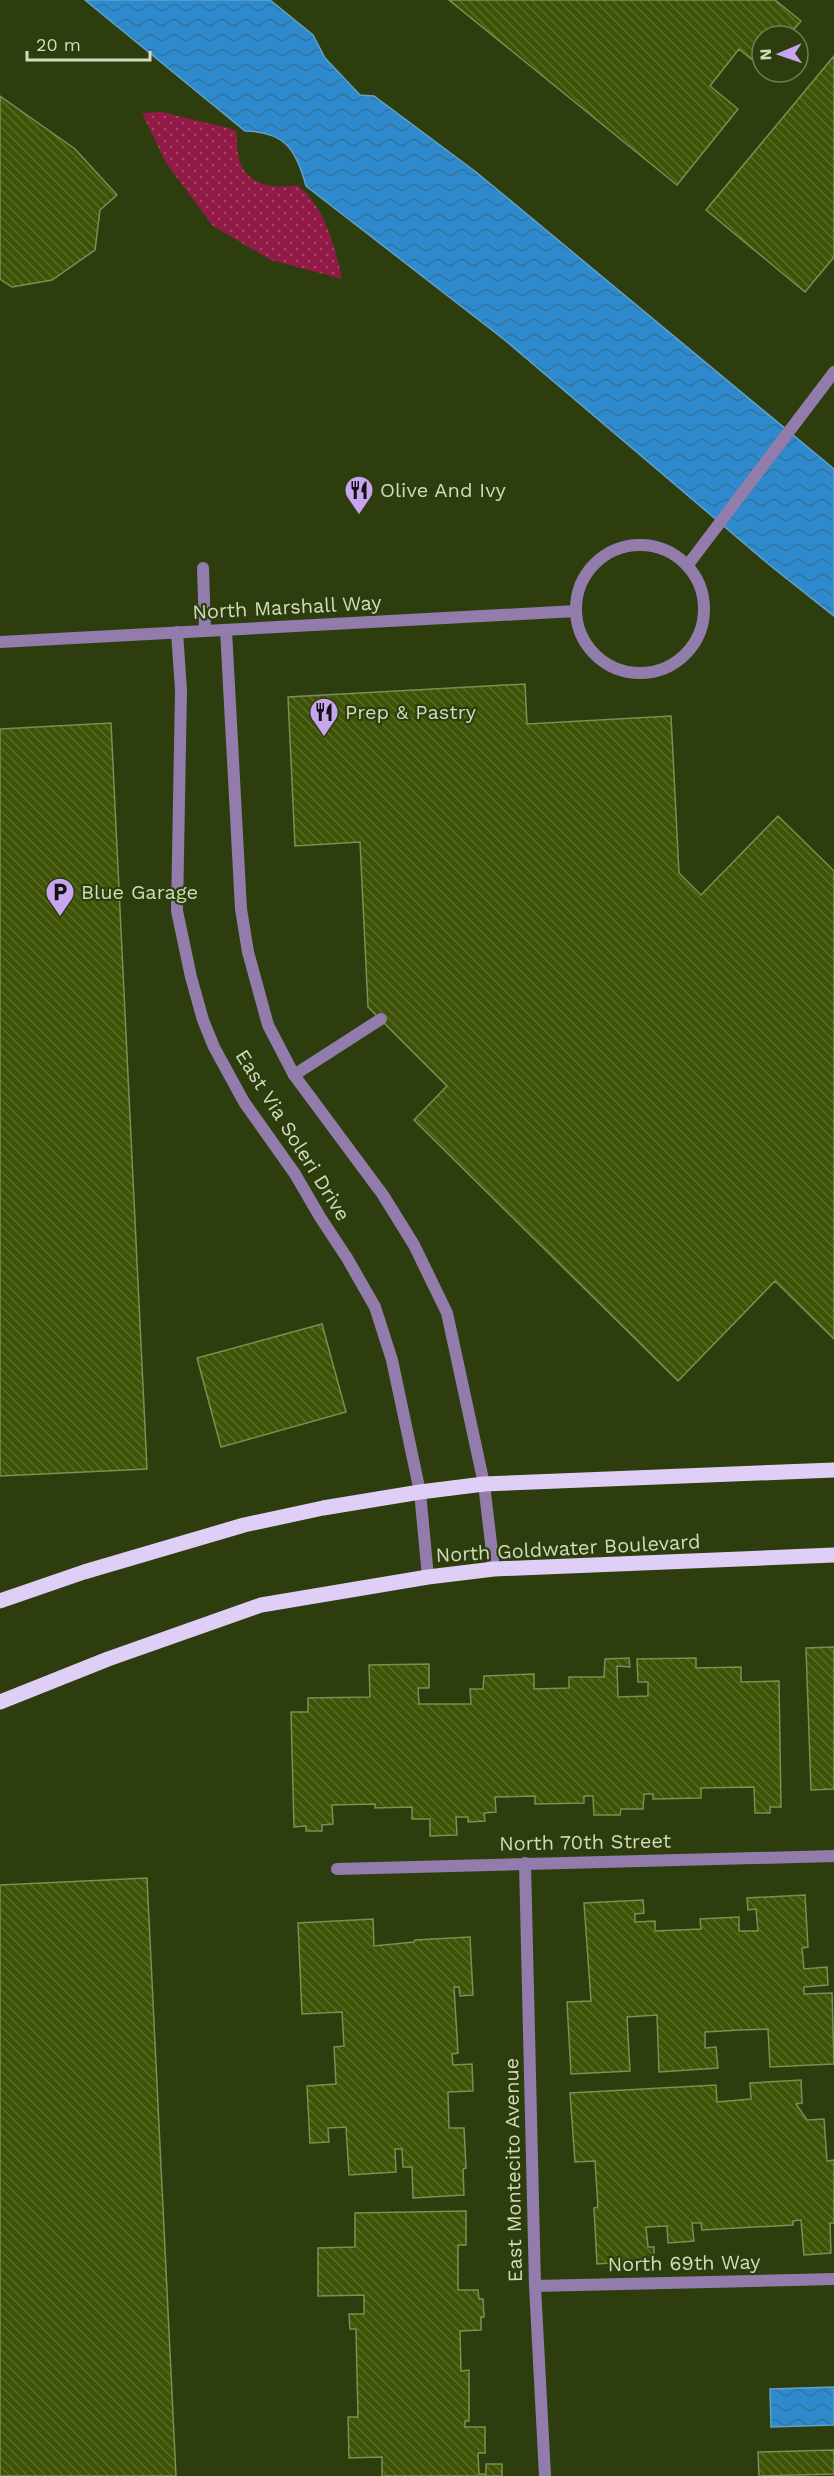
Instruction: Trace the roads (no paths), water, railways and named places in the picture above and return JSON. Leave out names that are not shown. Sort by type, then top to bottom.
[{"type":"main road","points":[[0,1601],[84,1572],[243,1525],[323,1508],[420,1492],[484,1484],[834,1470]]},
{"type":"main road","name":"North Goldwater Boulevard","points":[[0,1702],[108,1659],[261,1605],[428,1577],[494,1569],[834,1555]]},
{"type":"street","points":[[687,566],[834,372]]},
{"type":"street","points":[[633,545],[653,546],[672,553],[687,566],[697,582],[703,599],[703,618],[698,635],[686,653],[669,666],[649,672],[628,672],[608,665],[591,651],[580,633],[576,611],[577,594],[585,576],[596,561],[613,550],[633,545]]},
{"type":"street","points":[[203,568],[205,630]]},
{"type":"street","name":"North Marshall Way","points":[[0,642],[576,611]]},
{"type":"street","name":"East Via Soleri Drive","points":[[226,630],[242,920],[248,952],[268,1024],[294,1075],[383,1195],[414,1245],[447,1313],[484,1484],[494,1569]]},
{"type":"street","name":"East Via Soleri Drive","points":[[177,632],[181,690],[177,911],[194,988],[214,1047],[244,1102],[295,1174],[320,1217],[348,1258],[375,1307],[392,1360],[420,1492],[428,1577]]},
{"type":"street","points":[[294,1075],[381,1019]]},
{"type":"street","name":"North 70th Street","points":[[337,1869],[834,1856]]},
{"type":"street","name":"East Montecito Avenue","points":[[525,1863],[535,2286],[545,2476]]},
{"type":"street","name":"North 69th Way","points":[[535,2286],[834,2279]]},
{"type":"water","points":[[85,0],[270,0],[313,35],[325,58],[360,95],[374,96],[476,172],[834,469],[834,616],[772,567],[506,341],[306,186],[298,162],[287,145],[270,135],[245,131]]},
{"type":"water","points":[[834,2387],[834,2425],[771,2427],[770,2389]]},
{"type":"place","name":"Olive And Ivy","points":[[359,516]]},
{"type":"place","name":"Prep & Pastry","points":[[324,738]]},
{"type":"place","name":"Blue Garage","points":[[60,918]]}]
